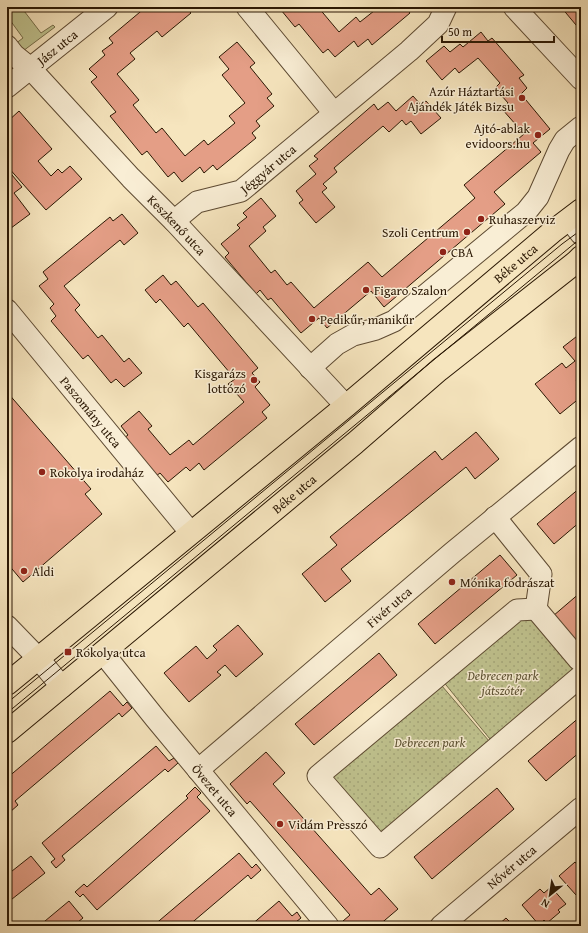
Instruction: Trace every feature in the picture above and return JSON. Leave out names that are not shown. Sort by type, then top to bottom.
[{"type":"main road","name":"Béke utca","points":[[7,684],[346,406],[552,232],[577,221]]},
{"type":"main road","name":"Béke utca","points":[[7,732],[355,443],[439,370],[581,256]]},
{"type":"street","name":"Jász utca","points":[[7,87],[106,7]]},
{"type":"street","points":[[247,7],[334,113]]},
{"type":"street","name":"Jéggyár utca","points":[[174,221],[197,202],[241,191],[409,51],[438,24],[446,7]]},
{"type":"street","points":[[514,7],[581,79]]},
{"type":"street","name":"Keszkenő utca","points":[[7,46],[14,55],[30,68],[131,178],[174,221],[346,406]]},
{"type":"street","points":[[310,368],[337,344],[354,335],[376,329],[394,321],[526,212],[538,197],[559,150],[566,140],[581,127]]},
{"type":"street","name":"Paszomány utca","points":[[7,310],[191,532]]},
{"type":"street","name":"Fivér utca","points":[[198,770],[495,517],[581,447]]},
{"type":"street","points":[[495,517],[541,574],[536,609],[580,668],[380,847],[318,776],[517,610],[536,609]]},
{"type":"street","points":[[7,626],[38,658],[62,687]]},
{"type":"street","name":"Övezet utca","points":[[103,653],[328,926]]},
{"type":"street","name":"Nővér utca","points":[[441,926],[581,808]]},
{"type":"green space","points":[[7,7],[21,7],[41,33],[53,25],[55,27],[23,51],[15,44],[23,38],[7,16]]},
{"type":"green space","name":"Debrecen park játszótér","points":[[518,616],[532,617],[577,672],[494,744],[442,680]]},
{"type":"green space","name":"Debrecen park","points":[[436,679],[495,748],[380,847],[318,776]]},
{"type":"building","points":[[146,7],[152,11],[157,7],[188,7],[186,8],[191,13],[162,37],[157,31],[130,53],[135,59],[117,74],[139,100],[133,105],[156,133],[162,128],[185,156],[204,140],[208,145],[235,123],[229,116],[245,103],[222,75],[229,69],[219,57],[237,42],[255,63],[250,67],[272,94],[267,98],[274,106],[256,121],[260,126],[252,133],[256,138],[217,170],[213,165],[204,173],[200,167],[182,182],[174,172],[168,177],[147,151],[142,155],[110,116],[116,112],[91,82],[97,77],[89,69],[105,55],[102,51],[113,43],[109,38]]},
{"type":"building","points":[[285,7],[310,7],[311,9],[318,7],[339,32],[356,17],[360,22],[379,7],[407,7],[406,8],[410,13],[372,45],[368,39],[358,47],[354,41],[335,57],[328,49],[323,53],[299,24],[295,27],[281,10]]},
{"type":"building","points":[[561,7],[581,7],[581,31]]},
{"type":"building","points":[[481,32],[488,41],[492,38],[524,75],[519,78],[527,88],[521,94],[550,129],[533,143],[541,152],[494,192],[505,204],[384,307],[371,291],[327,328],[319,318],[301,333],[271,298],[268,300],[260,290],[256,294],[225,257],[229,253],[221,244],[240,228],[237,225],[247,217],[243,213],[261,198],[276,216],[263,227],[266,231],[249,246],[271,273],[275,270],[287,285],[291,282],[314,308],[368,262],[382,277],[475,198],[464,185],[524,134],[502,109],[508,103],[495,88],[500,83],[478,58],[459,73],[455,68],[442,80],[426,61],[444,46],[450,52],[460,44],[463,47]]},
{"type":"building","points":[[413,96],[421,105],[426,101],[441,118],[421,134],[411,121],[406,125],[402,120],[389,132],[383,126],[334,168],[337,172],[323,184],[327,188],[322,192],[335,207],[316,223],[299,203],[303,200],[296,191],[316,174],[309,166],[318,159],[314,156],[374,104],[378,110],[388,102],[396,111]]},
{"type":"building","points":[[19,111],[52,149],[38,161],[51,176],[58,169],[62,173],[70,166],[82,179],[46,210],[7,166],[7,122]]},
{"type":"building","points":[[7,169],[22,187],[14,193],[30,214],[7,231]]},
{"type":"building","points":[[122,214],[138,233],[124,245],[120,240],[64,286],[80,305],[75,310],[98,338],[102,335],[124,362],[129,358],[142,373],[124,387],[116,379],[111,383],[88,355],[83,359],[51,321],[56,316],[50,308],[54,304],[39,286],[48,279],[43,272],[110,217],[113,221]]},
{"type":"building","points":[[163,275],[171,285],[176,281],[198,307],[203,303],[258,368],[252,373],[260,382],[255,387],[270,405],[262,412],[267,418],[204,470],[199,463],[190,471],[186,467],[168,482],[160,473],[156,476],[124,438],[128,435],[121,426],[139,411],[152,426],[148,429],[170,455],[189,440],[193,445],[244,402],[228,384],[235,379],[188,323],[184,327],[160,299],[156,303],[145,290]]},
{"type":"building","points":[[581,333],[581,376],[576,380],[581,386],[581,397],[560,414],[535,384],[562,363],[566,368],[575,361],[563,347]]},
{"type":"building","name":"Rokolya irodaház","points":[[7,392],[91,489],[85,494],[102,514],[23,582],[7,563]]},
{"type":"building","points":[[476,432],[499,459],[475,479],[466,467],[341,569],[351,581],[325,602],[302,574],[337,545],[330,537],[435,451],[442,460]]},
{"type":"building","points":[[581,487],[581,521],[554,544],[537,524]]},
{"type":"building","points":[[500,555],[517,575],[435,644],[418,624]]},
{"type":"building","points":[[581,592],[581,646],[553,616]]},
{"type":"building","points":[[238,625],[263,654],[236,677],[225,665],[217,672],[221,675],[189,702],[164,673],[196,646],[207,659],[217,650],[213,646]]},
{"type":"building","points":[[379,653],[397,675],[314,745],[295,724]]},
{"type":"building","points":[[110,691],[123,706],[127,702],[132,708],[122,717],[119,713],[15,801],[18,805],[10,812],[7,809],[7,778]]},
{"type":"building","points":[[581,716],[581,751],[546,781],[528,761]]},
{"type":"building","points":[[156,746],[169,761],[174,758],[178,763],[168,772],[165,769],[62,856],[65,860],[56,868],[51,862],[55,859],[42,843]]},
{"type":"building","points":[[266,752],[285,773],[273,784],[371,895],[379,888],[398,909],[378,926],[347,926],[343,921],[350,915],[250,801],[247,804],[230,784]]},
{"type":"building","points":[[195,787],[201,793],[197,797],[210,811],[97,910],[83,894],[80,897],[75,892],[84,884],[87,887],[188,798],[186,796]]},
{"type":"building","points":[[497,788],[514,809],[432,879],[414,857]]},
{"type":"building","points":[[239,853],[252,868],[256,864],[261,870],[251,879],[248,875],[188,926],[153,926]]},
{"type":"building","points":[[31,856],[45,873],[7,903],[7,875]]},
{"type":"building","points":[[575,862],[581,869],[581,890],[576,895],[559,876]]},
{"type":"building","points":[[551,887],[566,904],[558,910],[560,912],[547,923],[544,920],[539,925],[522,905],[540,889],[544,893]]},
{"type":"building","points":[[69,901],[83,918],[73,926],[39,926]]},
{"type":"building","points":[[279,901],[292,916],[297,912],[301,918],[291,926],[288,923],[285,926],[250,926]]},
{"type":"building","points":[[506,918],[514,926],[497,926]]},
{"type":"tram line","points":[[7,703],[562,244],[581,230]]},
{"type":"tram line","points":[[7,713],[581,238]]},
{"type":"place","name":"Azúr Háztartási Ajándék Játék Bizsu","points":[[522,98]]},
{"type":"place","name":"Ajtó-ablak evidoors.hu","points":[[538,135]]},
{"type":"place","name":"Ruhaszerviz","points":[[481,219]]},
{"type":"place","name":"Szoli Centrum","points":[[467,232]]},
{"type":"place","name":"CBA","points":[[443,252]]},
{"type":"place","name":"Figaro Szalon","points":[[366,290]]},
{"type":"place","name":"Pedikűr, manikűr","points":[[312,319]]},
{"type":"place","name":"Kisgarázs lottózó","points":[[254,380]]},
{"type":"place","name":"Rokolya irodaház","points":[[42,472]]},
{"type":"place","name":"Aldi","points":[[24,571]]},
{"type":"place","name":"Mónika fodrászat","points":[[452,582]]},
{"type":"place","name":"Rokolya utca","points":[[68,652]]},
{"type":"place","name":"Vidám Presszó","points":[[280,824]]}]
